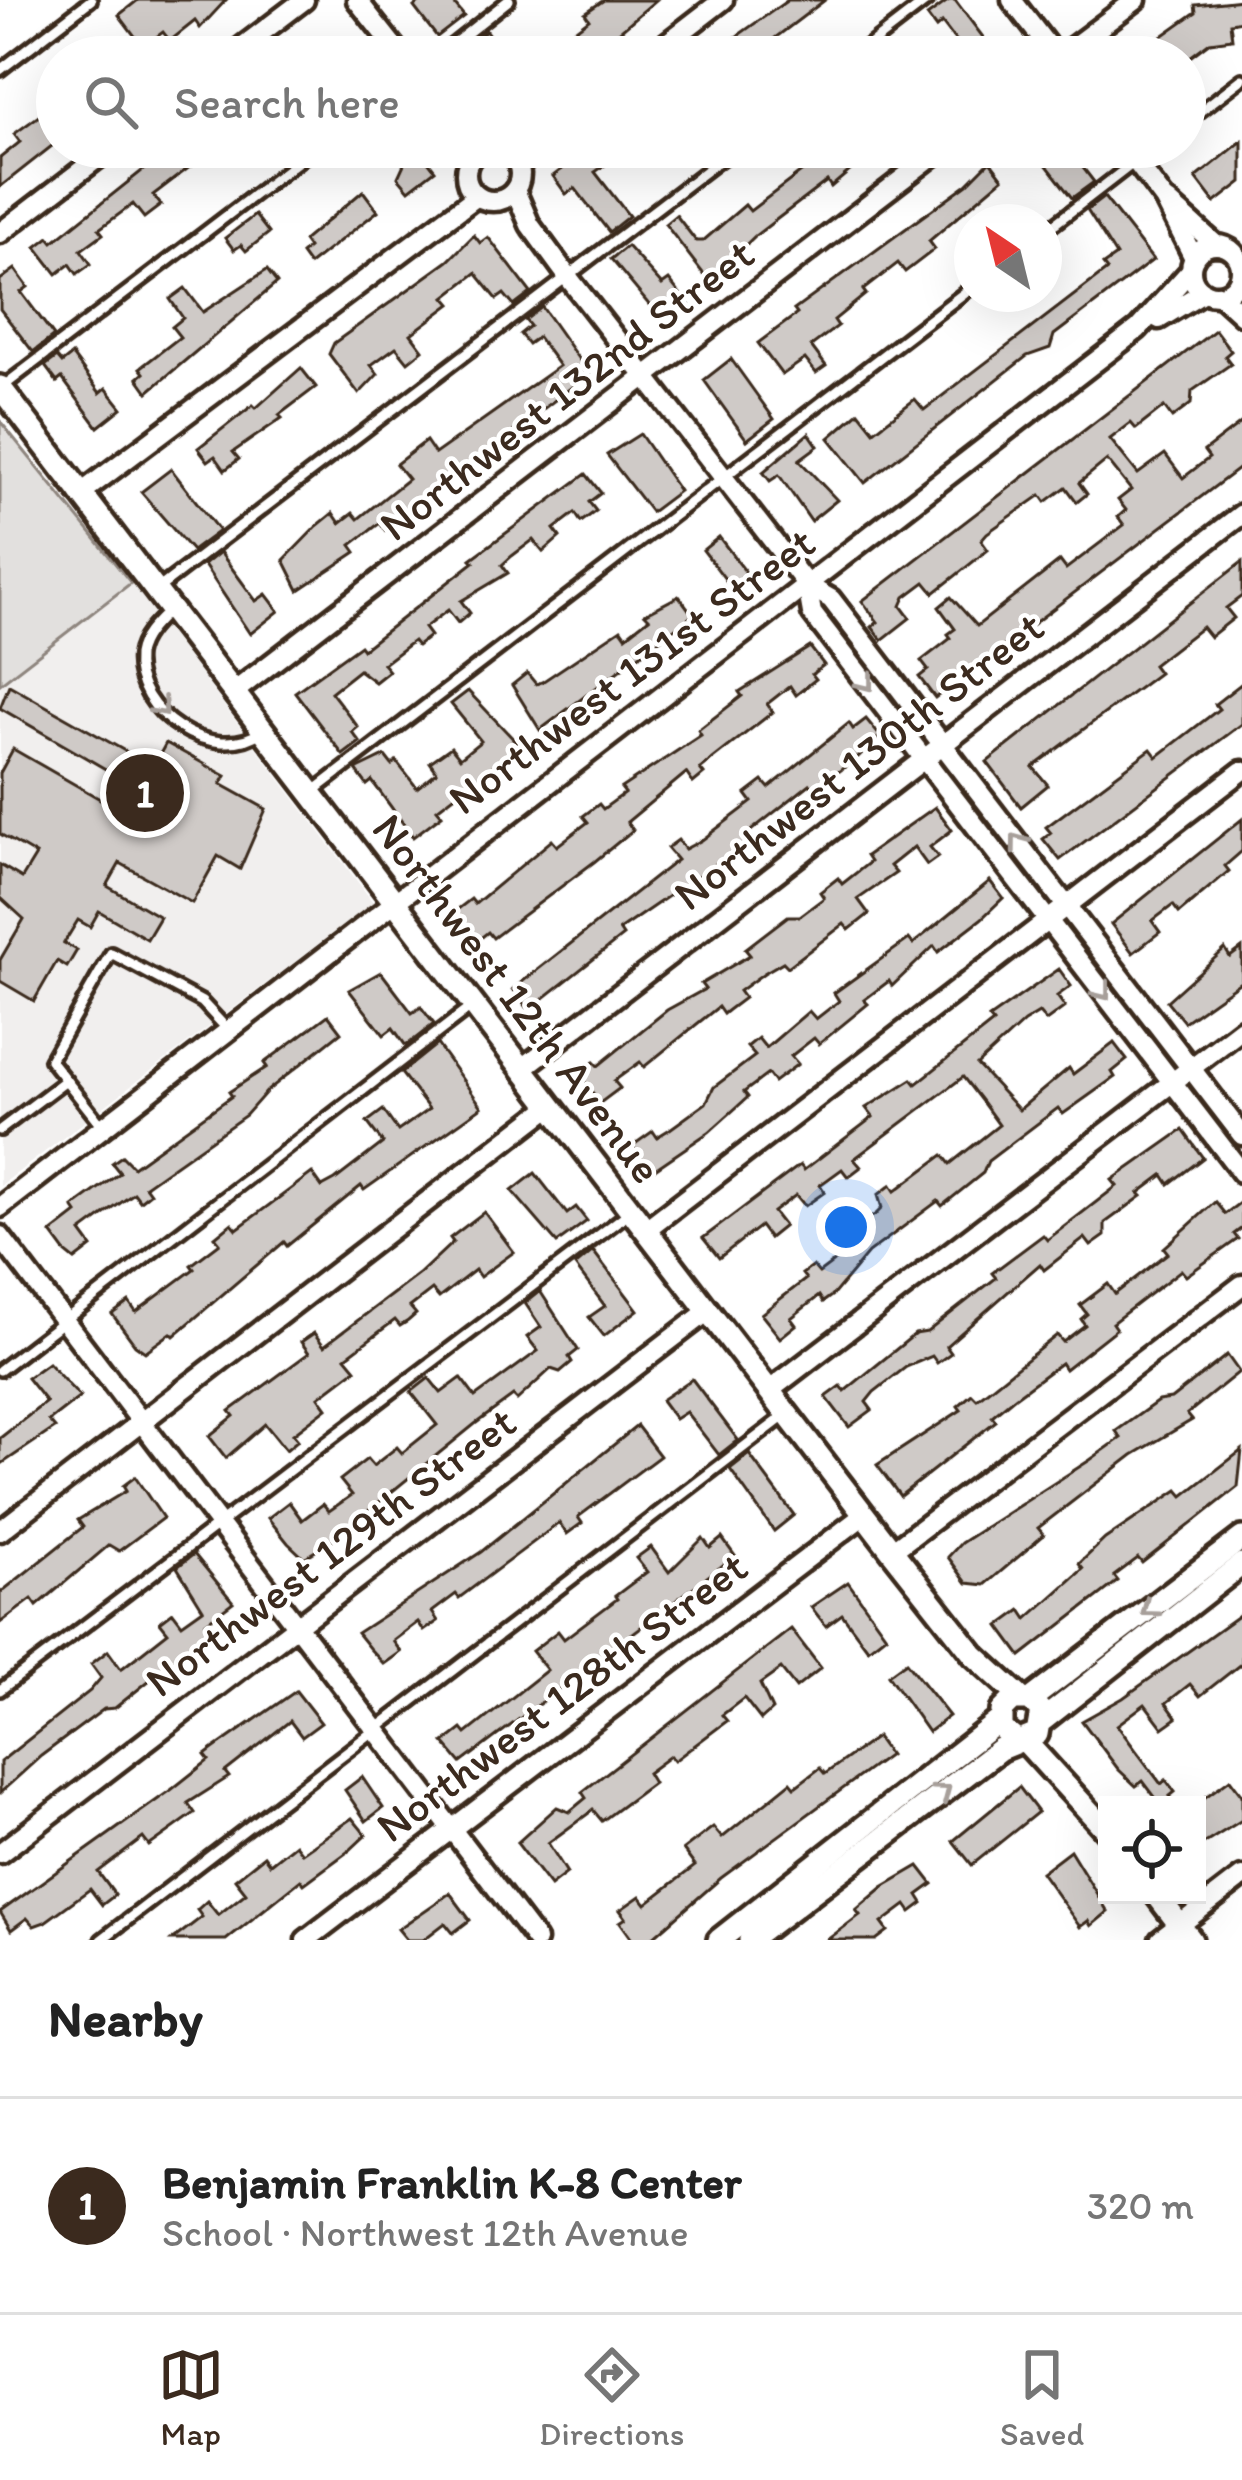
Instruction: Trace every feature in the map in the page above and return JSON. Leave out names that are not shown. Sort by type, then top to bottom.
[{"type":"street","points":[[257,36],[304,0]]},
{"type":"street","points":[[357,0],[385,36]]},
{"type":"street","points":[[677,36],[724,0]]},
{"type":"street","points":[[1012,0],[1041,36]]},
{"type":"street","points":[[1087,36],[1136,0]]},
{"type":"street","points":[[0,232],[84,168]]},
{"type":"street","points":[[473,190],[475,168]]},
{"type":"street","points":[[508,195],[514,168]]},
{"type":"street","name":"Northwest 132nd Street","points":[[235,692],[917,168]]},
{"type":"street","points":[[1141,168],[1164,199],[1192,264],[1211,293],[1242,315]]},
{"type":"street","points":[[80,494],[443,217],[446,206],[473,190],[508,195],[807,585],[832,599],[1242,1135]]},
{"type":"street","points":[[1164,199],[1228,243],[1240,260],[1241,277]]},
{"type":"street","name":"Northwest 131st Street","points":[[1138,329],[1192,264],[1228,243]]},
{"type":"street","name":"Northwest 131st Street","points":[[0,1207],[1138,329],[1241,277]]},
{"type":"street","name":"Northwest 12th Avenue","points":[[0,387],[892,1551],[974,1655],[1025,1699],[1031,1732]]},
{"type":"street","name":"Northwest 130th Street","points":[[523,1069],[1242,514]]},
{"type":"street","points":[[807,585],[812,613],[1242,1172]]},
{"type":"street","points":[[639,1221],[1048,921],[1242,771]]},
{"type":"street","points":[[770,1390],[1242,1029]]},
{"type":"street","points":[[0,1531],[551,1106]]},
{"type":"street","points":[[0,1237],[216,1526],[451,1827],[529,1938]]},
{"type":"street","points":[[892,1551],[1242,1285]]},
{"type":"street","name":"Northwest 129th Street","points":[[0,1853],[708,1312]]},
{"type":"street","name":"Northwest 128th Street","points":[[306,1940],[864,1515]]},
{"type":"street","points":[[719,1940],[1001,1716],[1242,1538]]},
{"type":"street","points":[[750,1940],[1031,1732],[1242,1564]]},
{"type":"street","name":"Northwest 12th Avenue","points":[[974,1655],[1001,1716],[1031,1732]]},
{"type":"street","points":[[1031,1732],[1098,1819]]},
{"type":"street","points":[[1160,1940],[1185,1932],[1242,1877]]},
{"type":"street","points":[[1163,1904],[1185,1932]]},
{"type":"lane","points":[[45,36],[92,0]]},
{"type":"lane","points":[[464,36],[509,0]]},
{"type":"lane","points":[[881,36],[928,0]]},
{"type":"lane","points":[[0,70],[36,43]]},
{"type":"lane","points":[[1206,107],[1242,80]]},
{"type":"lane","points":[[0,387],[289,168]]},
{"type":"lane","points":[[263,730],[236,746],[221,744],[178,726],[152,703],[140,680],[138,652],[162,600],[710,168]]},
{"type":"lane","points":[[1062,216],[1115,168]]},
{"type":"lane","points":[[312,793],[954,301]]},
{"type":"lane","points":[[103,1127],[50,1060],[111,953],[202,1002],[228,1030]]},
{"type":"lane","points":[[0,1370],[474,1004]]},
{"type":"lane","points":[[0,1130],[66,1080]]},
{"type":"lane","points":[[0,1690],[216,1526],[639,1221]]},
{"type":"lane","points":[[101,1940],[787,1414]]},
{"type":"shaded area","points":[[0,421],[131,583],[0,684]]},
{"type":"shaded area","points":[[131,583],[373,902],[0,1186],[0,684]]},
{"type":"building","points":[[138,0],[226,0],[200,28],[195,21],[176,36],[163,32],[135,36],[119,15]]},
{"type":"building","points":[[423,0],[451,0],[464,16],[436,36],[414,7]]},
{"type":"building","points":[[604,0],[656,0],[614,36],[567,36],[589,19],[585,13]]},
{"type":"building","points":[[788,0],[825,0],[778,36],[737,36]]},
{"type":"building","points":[[955,0],[982,36],[952,36],[942,23],[936,28],[927,16]]},
{"type":"building","points":[[1242,0],[1242,21],[1230,23],[1232,39],[1206,45],[1206,36],[1162,36],[1196,12],[1195,5]]},
{"type":"building","points":[[36,118],[36,159],[0,187],[0,158],[20,142],[14,134]]},
{"type":"building","points":[[1242,141],[1242,182],[1215,203],[1196,178]]},
{"type":"building","points":[[146,168],[188,168],[153,195],[161,205],[144,218],[133,204],[99,229],[103,234],[81,250],[91,264],[77,274],[70,264],[57,274],[36,247],[49,237],[53,242]]},
{"type":"building","points":[[402,168],[435,170],[409,190],[398,177]]},
{"type":"building","points":[[563,168],[601,168],[595,172],[629,216],[609,232],[575,188],[566,194],[553,176]]},
{"type":"building","points":[[806,168],[853,168],[831,187],[827,181],[755,236],[709,281],[665,224],[676,215],[696,241],[703,241],[745,205],[750,211]]},
{"type":"building","points":[[983,168],[995,168],[1003,178],[972,204],[954,204],[954,220],[929,241],[935,249],[905,272],[898,263],[834,320],[838,326],[811,346],[826,366],[816,373],[805,359],[782,375],[758,343],[797,314],[794,310]]},
{"type":"building","points":[[1049,168],[1083,168],[1094,182],[1072,198]]},
{"type":"building","points":[[363,191],[378,211],[309,265],[301,254],[308,248],[303,241]]},
{"type":"building","points":[[1104,197],[1153,260],[1054,335],[1050,348],[1027,356],[865,483],[829,438],[859,412],[874,431],[915,399],[924,410],[1052,312],[1062,312],[1062,304],[1107,270],[1103,265],[1116,256],[1087,210]]},
{"type":"building","points":[[255,215],[269,233],[246,251],[241,245],[234,250],[225,238]]},
{"type":"building","points":[[474,235],[480,243],[488,237],[531,293],[514,306],[504,294],[497,299],[476,273],[445,297],[451,304],[411,334],[423,350],[408,362],[396,347],[371,365],[378,374],[359,394],[329,354],[334,343],[448,261]]},
{"type":"building","points":[[627,246],[662,285],[669,280],[689,305],[665,324],[611,259]]},
{"type":"building","points":[[15,269],[28,287],[21,292],[54,336],[33,352],[0,309],[0,280]]},
{"type":"building","points":[[267,270],[277,283],[148,392],[138,378],[144,373],[140,368],[180,337],[172,327],[183,318],[170,299],[185,288],[203,312]]},
{"type":"building","points":[[542,307],[589,374],[385,530],[380,523],[351,545],[356,552],[299,590],[284,560],[317,526],[333,513],[340,523],[353,513],[358,519],[408,479],[396,464],[426,441],[435,454],[559,366],[538,337],[528,344],[520,334],[530,326],[525,320]]},
{"type":"building","points":[[1215,330],[1231,351],[1225,356],[1231,364],[1192,391],[1191,404],[1172,418],[1164,407],[1136,429],[1131,423],[1110,439],[1138,474],[1165,454],[1183,478],[1209,458],[1204,451],[1242,422],[1242,466],[935,698],[919,677],[928,670],[921,661],[951,638],[948,634],[955,629],[939,607],[951,597],[977,626],[1060,561],[1066,569],[1124,525],[1118,517],[1126,510],[1118,500],[1131,490],[1107,460],[1079,483],[1087,494],[1077,502],[1066,487],[1046,502],[1041,495],[987,533],[981,540],[988,550],[934,593],[925,582],[905,597],[901,606],[910,618],[882,640],[872,627],[878,622],[862,601]]},
{"type":"building","points":[[72,355],[100,393],[106,388],[122,408],[98,427],[62,378],[57,382],[45,366],[57,357],[62,363]]},
{"type":"building","points":[[731,359],[774,419],[747,440],[704,380]]},
{"type":"building","points":[[301,368],[316,387],[233,452],[239,459],[225,470],[215,456],[208,461],[198,448],[253,405],[256,408]]},
{"type":"building","points":[[809,433],[818,446],[799,460],[837,500],[811,521],[779,475],[770,481],[763,472]]},
{"type":"building","points":[[640,434],[679,491],[651,512],[607,455]]},
{"type":"building","points":[[171,469],[219,531],[192,551],[141,492]]},
{"type":"building","points":[[586,474],[601,493],[589,502],[596,511],[581,522],[575,513],[554,529],[560,537],[543,552],[533,540],[512,556],[502,565],[508,573],[461,601],[470,613],[458,623],[448,610],[424,628],[430,636],[417,646],[413,641],[383,664],[389,671],[375,682],[359,670],[331,692],[358,727],[352,732],[360,742],[343,755],[295,692],[360,645],[363,649],[474,562],[471,559]]},
{"type":"building","points":[[719,537],[748,575],[731,587],[703,550]]},
{"type":"building","points":[[220,552],[256,601],[266,594],[279,611],[250,634],[204,565]]},
{"type":"building","points":[[1242,562],[1242,596],[1226,608],[1234,618],[1210,637],[1202,627],[1153,665],[1159,673],[1033,767],[1048,785],[1021,807],[987,762]]},
{"type":"building","points":[[679,596],[693,615],[540,730],[512,685],[527,673],[536,684],[542,682],[621,629],[626,636],[649,618],[645,614]]},
{"type":"building","points":[[810,647],[824,665],[812,674],[816,679],[796,695],[790,686],[767,704],[773,712],[700,769],[704,774],[693,783],[686,773],[627,822],[633,830],[594,862],[493,938],[488,932],[477,941],[454,912],[471,899],[475,904],[552,840],[557,846],[588,822],[583,816],[599,804],[603,809],[625,793],[621,788],[701,735],[698,730],[742,696],[739,692]]},
{"type":"building","points":[[1242,683],[1242,724],[1060,860],[1043,839],[1051,833],[1046,827],[1151,749],[1157,757],[1219,709],[1215,704]]},
{"type":"building","points":[[9,685],[153,767],[166,743],[226,776],[221,784],[266,809],[240,869],[218,856],[192,903],[120,863],[107,886],[160,917],[147,939],[99,911],[90,927],[78,920],[64,943],[77,950],[67,967],[57,961],[34,1001],[0,981],[0,960],[24,919],[0,897],[0,865],[22,878],[36,855],[0,834],[0,773],[13,749],[114,807],[128,782],[0,708]]},
{"type":"building","points":[[468,691],[520,746],[437,809],[442,815],[413,837],[372,781],[367,785],[356,770],[385,756],[392,765],[396,761],[417,788],[437,772],[430,762],[451,747],[460,758],[481,741],[451,704]]},
{"type":"building","points":[[866,719],[880,736],[857,758],[814,790],[810,784],[742,838],[746,843],[619,930],[623,936],[529,1010],[513,989],[677,860],[667,848],[678,840],[685,849],[702,840],[752,802],[746,794],[763,781],[769,788],[849,723],[853,729]]},
{"type":"building","points":[[935,807],[952,830],[930,847],[938,857],[927,865],[914,847],[890,866],[896,873],[858,899],[869,914],[849,930],[844,924],[788,967],[783,962],[764,973],[739,991],[744,998],[723,1014],[718,1007],[644,1067],[640,1062],[614,1081],[620,1088],[600,1103],[578,1073],[594,1062],[598,1066],[667,1010],[705,989],[701,984],[750,955],[745,949],[788,916],[800,916],[824,898],[820,892],[838,878],[842,884],[870,862],[866,856]]},
{"type":"building","points":[[1242,819],[1242,851],[1225,866],[1229,871],[1179,913],[1173,905],[1152,921],[1160,932],[1133,953],[1111,924]]},
{"type":"building","points":[[990,881],[1003,898],[981,919],[938,952],[934,946],[892,986],[889,981],[864,1000],[868,1004],[819,1044],[814,1038],[791,1056],[798,1064],[774,1082],[768,1074],[744,1092],[748,1097],[709,1132],[652,1171],[632,1146],[653,1131],[657,1137],[706,1103],[714,1087],[755,1056],[747,1047],[758,1038],[766,1048],[809,1011],[816,1019],[839,1001],[834,993],[909,939],[913,944]]},
{"type":"building","points":[[1242,948],[1242,981],[1184,1022],[1167,1001],[1225,949],[1230,957]]},
{"type":"building","points":[[1059,969],[1071,986],[1057,996],[1065,1007],[1046,1021],[1039,1013],[1024,1022],[977,1065],[1019,1110],[1069,1068],[1073,1074],[1114,1043],[1127,1060],[1112,1072],[1115,1077],[1063,1114],[1058,1108],[988,1161],[983,1173],[942,1206],[938,1201],[868,1253],[834,1294],[823,1302],[819,1296],[791,1318],[796,1325],[780,1338],[761,1314],[806,1279],[802,1274],[813,1266],[819,1273],[843,1255],[833,1242],[882,1208],[878,1195],[891,1185],[895,1191],[943,1155],[950,1164],[999,1125],[963,1077],[854,1159],[861,1167],[848,1177],[842,1169],[820,1185],[825,1192],[805,1206],[796,1195],[773,1212],[784,1226],[769,1238],[760,1226],[719,1258],[703,1238],[800,1165],[804,1170],[873,1117],[866,1108],[912,1079],[916,1084],[993,1023],[989,1018]]},
{"type":"building","points":[[381,972],[412,1013],[421,1007],[434,1024],[406,1046],[393,1028],[384,1035],[349,990]]},
{"type":"building","points":[[328,1015],[341,1032],[267,1091],[246,1115],[145,1186],[150,1193],[140,1201],[134,1193],[81,1232],[92,1247],[75,1260],[65,1252],[51,1233],[77,1213],[73,1207],[120,1173],[112,1163],[122,1156],[133,1167],[232,1096],[229,1092]]},
{"type":"building","points":[[437,1044],[482,1107],[364,1190],[361,1186],[287,1246],[284,1242],[174,1336],[171,1333],[145,1352],[135,1345],[112,1314],[129,1302],[136,1312],[194,1269],[191,1265],[220,1243],[215,1237],[232,1223],[237,1229],[312,1173],[322,1187],[335,1180],[383,1143],[367,1122],[383,1110],[398,1131],[429,1109],[401,1073]]},
{"type":"building","points":[[1183,1130],[1203,1158],[1169,1184],[1163,1175],[1139,1193],[1142,1196],[1105,1223],[1105,1236],[1091,1246],[1085,1238],[1044,1270],[1040,1264],[946,1346],[951,1353],[937,1363],[932,1356],[906,1367],[874,1392],[866,1402],[872,1410],[849,1427],[826,1397],[841,1386],[845,1391],[915,1334],[927,1332],[996,1278],[992,1273],[1043,1235],[1047,1240],[1117,1186],[1112,1180]]},
{"type":"building","points":[[535,1173],[567,1214],[576,1207],[587,1221],[557,1243],[512,1191]]},
{"type":"building","points":[[1242,1201],[1242,1228],[1234,1234],[1238,1239],[1186,1276],[1181,1270],[1112,1323],[1116,1329],[1065,1369],[1061,1363],[1015,1397],[992,1416],[996,1421],[900,1496],[877,1465],[961,1410],[958,1406],[972,1394],[977,1399],[1057,1335],[1063,1342],[1085,1325],[1081,1319],[1087,1314],[1080,1305],[1108,1284],[1115,1294],[1168,1253],[1164,1248],[1215,1202],[1225,1214]]},
{"type":"building","points":[[484,1212],[514,1252],[480,1277],[475,1270],[439,1298],[432,1290],[410,1307],[416,1314],[408,1321],[400,1326],[395,1320],[346,1357],[356,1369],[319,1397],[327,1408],[293,1434],[298,1440],[286,1450],[265,1424],[226,1458],[209,1436],[234,1416],[230,1411],[309,1353],[301,1342],[314,1333],[324,1346],[419,1274],[453,1242],[450,1238]]},
{"type":"building","points":[[593,1251],[638,1310],[604,1336],[589,1317],[605,1306],[575,1266]]},
{"type":"building","points":[[540,1291],[578,1350],[569,1357],[572,1362],[560,1372],[551,1369],[517,1400],[513,1396],[475,1424],[330,1542],[304,1558],[288,1543],[268,1518],[289,1502],[302,1520],[323,1504],[329,1511],[352,1495],[340,1480],[367,1459],[373,1466],[397,1447],[402,1453],[437,1425],[411,1392],[429,1378],[441,1393],[461,1378],[475,1397],[538,1351],[527,1337],[541,1327],[525,1303]]},
{"type":"building","points":[[1227,1355],[1239,1372],[1187,1414],[1192,1420],[1133,1455],[1038,1528],[1044,1535],[985,1585],[967,1583],[948,1557],[961,1543],[1090,1460],[1121,1438],[1116,1431],[1158,1401],[1171,1399]]},
{"type":"building","points":[[48,1363],[80,1397],[49,1421],[55,1428],[0,1465],[0,1438],[46,1402],[27,1378]]},
{"type":"building","points":[[692,1379],[738,1440],[719,1455],[686,1412],[675,1419],[661,1400]]},
{"type":"building","points":[[637,1426],[660,1456],[578,1517],[582,1523],[567,1534],[559,1523],[459,1598],[456,1594],[432,1612],[438,1621],[424,1631],[418,1622],[393,1641],[401,1652],[384,1664],[357,1633],[481,1552]]},
{"type":"building","points":[[1242,1450],[1238,1487],[1142,1563],[1138,1558],[1114,1576],[1118,1581],[1021,1656],[999,1626],[1021,1610],[1027,1619],[1083,1569],[1079,1564],[1105,1539],[1178,1490],[1183,1496]]},
{"type":"building","points":[[749,1454],[794,1515],[774,1531],[730,1469]]},
{"type":"building","points":[[135,1477],[163,1518],[119,1551],[109,1545],[37,1606],[32,1599],[0,1623],[0,1593],[83,1527],[78,1520],[126,1491],[123,1486]]},
{"type":"building","points":[[703,1538],[710,1548],[722,1538],[735,1556],[461,1763],[444,1743],[462,1729],[466,1734],[547,1670],[532,1651],[558,1631],[564,1639],[617,1599],[647,1572],[636,1558],[651,1547],[669,1572]]},
{"type":"building","points":[[194,1554],[233,1602],[205,1623],[211,1631],[115,1708],[104,1709],[41,1756],[0,1793],[0,1762],[90,1691],[101,1678],[91,1664],[108,1651],[121,1669],[168,1632],[160,1622],[173,1612],[182,1624],[203,1609],[177,1567]]},
{"type":"building","points":[[848,1582],[886,1635],[868,1649],[842,1614],[826,1626],[811,1607]]},
{"type":"building","points":[[1242,1613],[1242,1663],[1200,1696],[1190,1684],[1166,1703],[1177,1718],[1163,1728],[1145,1704],[1117,1725],[1161,1784],[1166,1780],[1175,1792],[1170,1796],[1154,1796],[1143,1781],[1136,1786],[1082,1721],[1123,1698]]},
{"type":"building","points":[[791,1629],[821,1668],[796,1688],[781,1669],[760,1684],[772,1710],[761,1720],[744,1698],[722,1715],[727,1721],[674,1761],[670,1756],[647,1773],[653,1783],[602,1821],[593,1810],[548,1843],[567,1873],[550,1886],[517,1843],[557,1807],[569,1812],[586,1798],[582,1792]]},
{"type":"building","points":[[906,1662],[949,1716],[928,1732],[888,1675]]},
{"type":"building","points":[[296,1691],[321,1723],[302,1737],[290,1721],[225,1772],[229,1777],[188,1803],[195,1813],[149,1846],[143,1838],[98,1872],[115,1895],[102,1905],[90,1889],[45,1922],[34,1926],[27,1918],[11,1930],[0,1912],[171,1790],[209,1760],[205,1755]]},
{"type":"building","points":[[876,1737],[889,1755],[721,1878],[650,1940],[633,1940],[620,1922],[626,1918],[620,1910],[640,1896],[646,1904],[695,1866],[683,1850],[713,1827],[722,1838],[791,1782],[795,1787],[820,1768],[825,1774]]},
{"type":"building","points":[[362,1777],[383,1808],[366,1821],[345,1790]]},
{"type":"building","points":[[1230,1779],[1242,1795],[1242,1820],[1206,1842],[1206,1796]]},
{"type":"building","points":[[1019,1787],[1038,1812],[972,1865],[953,1841]]},
{"type":"building","points":[[352,1818],[366,1835],[226,1940],[172,1940],[202,1917],[197,1910],[207,1901],[218,1915],[246,1893],[235,1879],[264,1856],[270,1864],[295,1844],[302,1853]]},
{"type":"building","points":[[1070,1850],[1098,1896],[1098,1904],[1108,1912],[1091,1926],[1088,1921],[1080,1927],[1041,1872]]},
{"type":"building","points":[[919,1866],[933,1884],[918,1895],[923,1903],[911,1912],[906,1905],[882,1923],[888,1931],[876,1940],[827,1940],[860,1915],[856,1910],[883,1887]]},
{"type":"building","points":[[450,1893],[470,1920],[453,1933],[445,1923],[423,1940],[407,1940],[398,1929]]},
{"type":"place","name":"Benjamin Franklin K-8 Center","points":[[145,793]]}]
